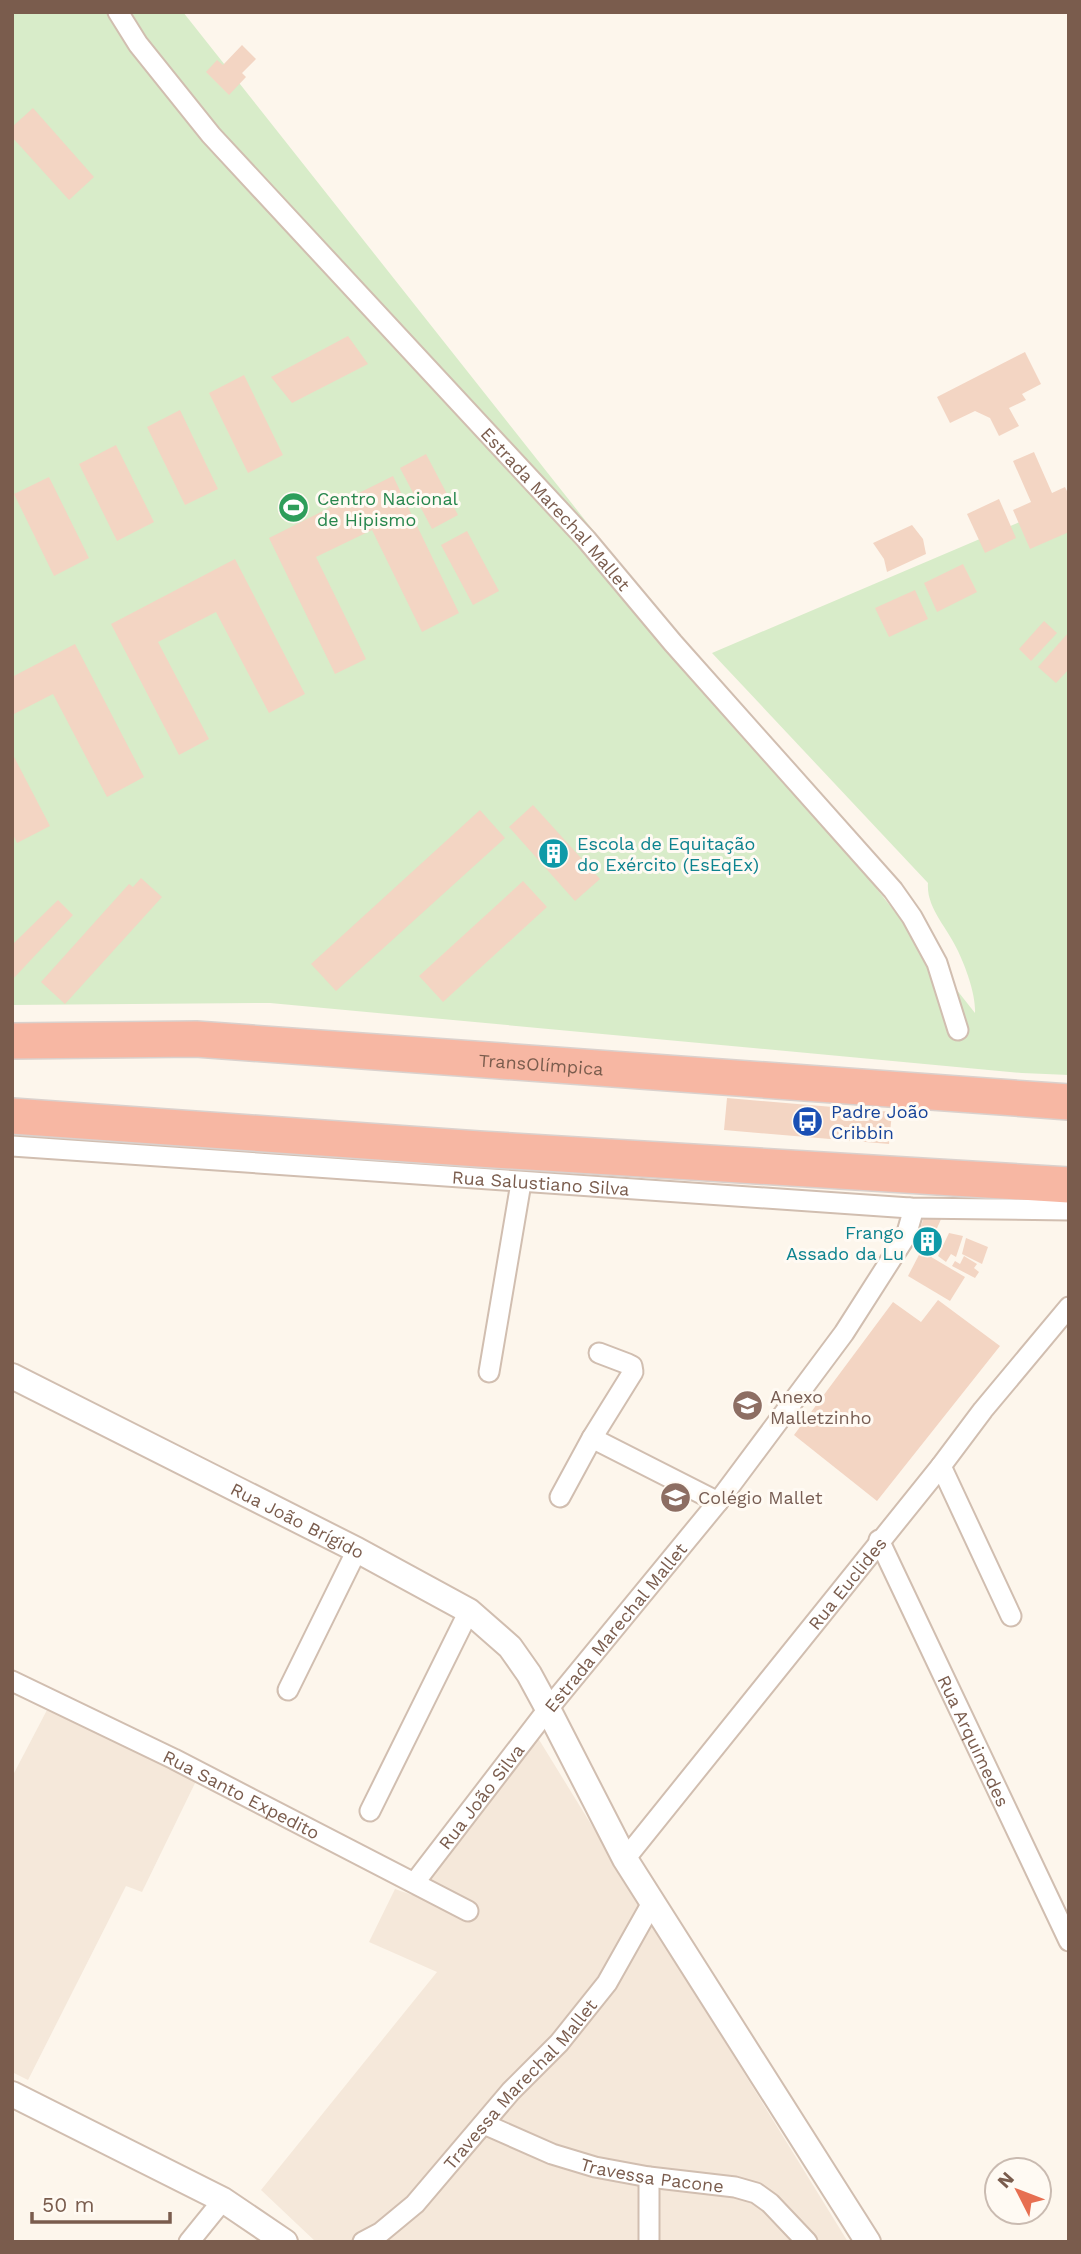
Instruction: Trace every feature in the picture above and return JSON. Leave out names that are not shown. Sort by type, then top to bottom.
[{"type":"highway","name":"TransOlímpica","points":[[18,1040],[196,1039],[1069,1101]]},
{"type":"highway","points":[[12,1116],[479,1149],[1069,1185]]},
{"type":"highway","points":[[12,1135],[117,1136],[408,1152],[479,1149]]},
{"type":"street","name":"Estrada Marechal Mallet","points":[[118,12],[138,44],[211,135],[586,539],[673,643],[893,890],[932,953],[958,1030]]},
{"type":"street","name":"Rua Salustiano Silva","points":[[12,1146],[910,1208],[1069,1210]]},
{"type":"street","points":[[489,1373],[521,1183]]},
{"type":"street","name":"Estrada Marechal Mallet","points":[[867,2242],[625,1859],[548,1709],[718,1502],[844,1333],[906,1236],[912,1215],[910,1208]]},
{"type":"street","name":"Rua Euclides","points":[[625,1859],[983,1410],[1069,1307]]},
{"type":"street","points":[[560,1497],[592,1438],[634,1372],[632,1366],[599,1353]]},
{"type":"street","name":"Rua João Brígido","points":[[12,1376],[357,1550],[469,1611],[510,1647],[548,1709]]},
{"type":"street","points":[[592,1438],[718,1502]]},
{"type":"street","points":[[941,1466],[1010,1616]]},
{"type":"street","name":"Rua Arquimedes","points":[[879,1540],[1069,1941]]},
{"type":"street","points":[[288,1690],[357,1550]]},
{"type":"street","points":[[370,1811],[469,1611]]},
{"type":"street","name":"Rua Santo Expedito","points":[[12,1681],[174,1759],[468,1911]]},
{"type":"street","name":"Rua João Silva","points":[[415,1882],[548,1709]]},
{"type":"street","name":"Travessa Marechal Mallet","points":[[363,2242],[380,2233],[415,2204],[511,2091],[559,2043],[607,1983],[652,1903]]},
{"type":"street","points":[[12,2094],[222,2200],[285,2242]]},
{"type":"street","name":"Travessa Pacone","points":[[484,2124],[552,2154],[595,2166],[649,2177],[735,2187],[756,2193],[770,2203],[807,2242]]},
{"type":"street","points":[[649,2177],[649,2242]]},
{"type":"street","points":[[189,2242],[222,2200]]},
{"type":"shaded area","points":[[47,1710],[197,1779],[142,1892],[126,1886],[28,2080],[12,2072],[12,1777]]},
{"type":"shaded area","points":[[538,1738],[848,2242],[316,2242],[261,2190],[437,1972],[369,1942],[395,1889],[412,1895]]},
{"type":"green space","name":"Centro Nacional de Hipismo","points":[[12,12],[183,12],[975,1013],[967,973],[954,942],[930,901],[928,883],[712,653],[1069,501],[1069,1075],[1022,1073],[270,1003],[12,1005]]},
{"type":"building","points":[[242,45],[256,59],[242,73],[246,77],[229,95],[206,72],[217,60],[223,65]]},
{"type":"building","points":[[33,108],[94,177],[69,200],[12,137],[12,127]]},
{"type":"building","points":[[348,336],[368,364],[292,403],[271,377]]},
{"type":"building","points":[[1025,352],[1041,384],[1022,394],[1026,400],[1009,408],[1019,426],[999,436],[990,418],[975,411],[950,423],[937,397]]},
{"type":"building","points":[[244,375],[283,455],[248,473],[209,393]]},
{"type":"building","points":[[180,410],[218,489],[185,505],[147,427]]},
{"type":"building","points":[[116,445],[154,522],[117,541],[79,464]]},
{"type":"building","points":[[1034,452],[1052,493],[1065,487],[1069,495],[1069,532],[1030,549],[1013,510],[1031,502],[1013,461]]},
{"type":"building","points":[[426,454],[458,515],[432,529],[400,468]]},
{"type":"building","points":[[393,476],[459,613],[422,632],[372,530],[316,557],[366,659],[335,674],[269,538]]},
{"type":"building","points":[[49,477],[89,558],[54,576],[14,494]]},
{"type":"building","points":[[999,499],[1016,538],[985,553],[967,514]]},
{"type":"building","points":[[912,525],[923,539],[926,554],[887,572],[884,559],[873,543]]},
{"type":"building","points":[[467,531],[499,591],[473,605],[441,545]]},
{"type":"building","points":[[235,559],[305,694],[269,713],[216,612],[158,642],[209,739],[179,755],[111,624]]},
{"type":"building","points":[[963,564],[977,592],[937,612],[924,583]]},
{"type":"building","points":[[915,590],[928,619],[889,637],[875,608]]},
{"type":"building","points":[[1044,621],[1057,633],[1031,661],[1019,649]]},
{"type":"building","points":[[1069,632],[1069,669],[1056,683],[1038,667]]},
{"type":"building","points":[[75,644],[144,777],[107,797],[53,694],[12,715],[12,677]]},
{"type":"building","points":[[12,753],[50,826],[17,843],[12,833]]},
{"type":"building","name":"Escola de Equitação do Exército (EsEqEx)","points":[[533,805],[600,879],[575,901],[509,827]]},
{"type":"building","points":[[480,810],[505,838],[336,991],[311,964]]},
{"type":"building","points":[[141,878],[162,897],[65,1004],[41,982],[129,884],[133,887]]},
{"type":"building","points":[[523,881],[547,907],[443,1002],[419,976]]},
{"type":"building","points":[[58,900],[73,915],[12,980],[12,945]]},
{"type":"building","name":"Padre João Cribbin","points":[[727,1098],[892,1112],[889,1144],[724,1130]]},
{"type":"building","points":[[925,1215],[942,1217],[933,1237],[919,1231]]},
{"type":"building","name":"Frango Assado da Lu","points":[[923,1233],[936,1240],[931,1252],[917,1244]]},
{"type":"building","points":[[949,1233],[963,1236],[956,1257],[951,1254],[946,1262],[938,1256]]},
{"type":"building","points":[[966,1238],[988,1247],[982,1264],[962,1254]]},
{"type":"building","points":[[921,1251],[965,1277],[950,1301],[908,1276]]},
{"type":"building","points":[[964,1256],[977,1264],[974,1268],[979,1272],[975,1278],[952,1266],[955,1261],[960,1264]]},
{"type":"building","points":[[938,1300],[1000,1346],[877,1501],[794,1435],[893,1302],[921,1322]]},
{"type":"place","name":"Centro Nacional de Hipismo","points":[[294,508]]},
{"type":"place","name":"Escola de Equitação do Exército (EsEqEx)","points":[[554,853]]},
{"type":"place","name":"Padre João Cribbin","points":[[808,1121]]},
{"type":"place","name":"Frango Assado da Lu","points":[[927,1242]]},
{"type":"place","name":"Anexo Malletzinho","points":[[747,1406]]},
{"type":"place","name":"Colégio Mallet","points":[[675,1497]]}]
